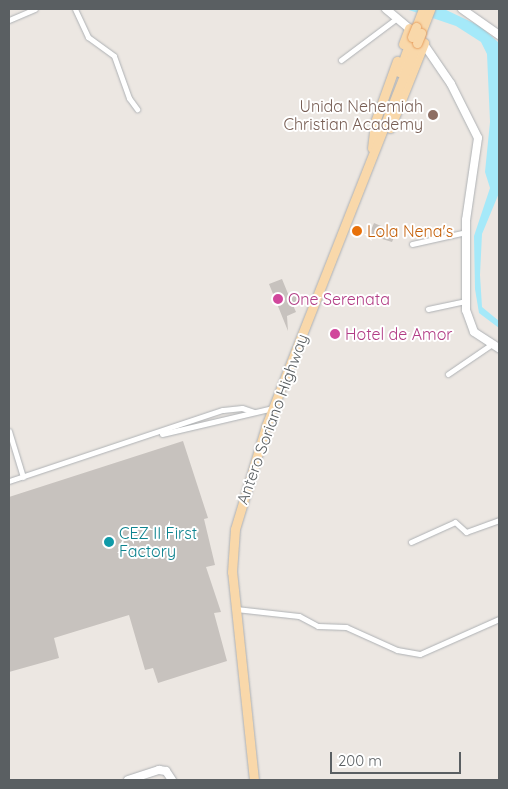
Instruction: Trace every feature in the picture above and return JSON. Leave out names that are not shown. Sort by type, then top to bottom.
[{"type":"main road","points":[[386,9],[418,32],[461,100],[478,138],[466,232],[466,301],[472,328],[496,346]]},
{"type":"main road","name":"Antero Soriano Highway","points":[[418,32],[423,9]]},
{"type":"main road","name":"Antero Soriano Highway","points":[[254,780],[232,572],[235,529],[249,475],[274,408],[362,186],[374,148],[418,32],[430,9]]},
{"type":"main road","points":[[462,9],[499,35]]},
{"type":"main road","points":[[374,148],[375,122],[418,32]]},
{"type":"main road","points":[[128,780],[159,770],[166,771],[172,780]]},
{"type":"street","points":[[9,20],[35,9]]},
{"type":"street","points":[[74,9],[88,37],[114,56],[129,98],[137,109]]},
{"type":"street","points":[[341,60],[397,18]]},
{"type":"street","points":[[412,244],[466,232]]},
{"type":"street","points":[[428,309],[466,301]]},
{"type":"street","points":[[448,374],[496,346]]},
{"type":"street","points":[[9,481],[224,410],[242,408],[254,412]]},
{"type":"street","points":[[151,435],[274,408]]},
{"type":"street","points":[[9,431],[23,477]]},
{"type":"street","points":[[411,542],[455,522],[466,532],[499,520]]},
{"type":"street","points":[[235,609],[299,616],[318,626],[346,627],[397,650],[420,654],[499,619]]},
{"type":"water","points":[[406,9],[444,9],[480,26],[499,43],[499,193],[482,234],[480,275],[482,307],[499,321],[499,328],[479,313],[475,289],[474,236],[490,188],[485,172],[490,122],[487,54],[481,42],[456,26]]},
{"type":"building","points":[[374,223],[390,230],[391,226],[398,228],[392,242],[369,235]]},
{"type":"building","name":"One Serenata","points":[[282,279],[291,301],[293,296],[300,298],[297,305],[292,303],[296,312],[287,316],[288,331],[269,284]]},
{"type":"building","name":"CEZ II First Factory","points":[[183,441],[208,518],[204,519],[215,565],[206,567],[221,612],[214,613],[227,661],[158,683],[153,668],[145,670],[129,615],[54,638],[59,658],[9,672],[9,497]]},
{"type":"place","name":"Unida Nehemiah Christian Academy","points":[[433,115]]},
{"type":"place","name":"Lola Nena's","points":[[357,231]]},
{"type":"place","name":"One Serenata","points":[[278,299]]},
{"type":"place","name":"Hotel de Amor","points":[[335,334]]},
{"type":"place","name":"CEZ II First Factory","points":[[109,542]]}]
